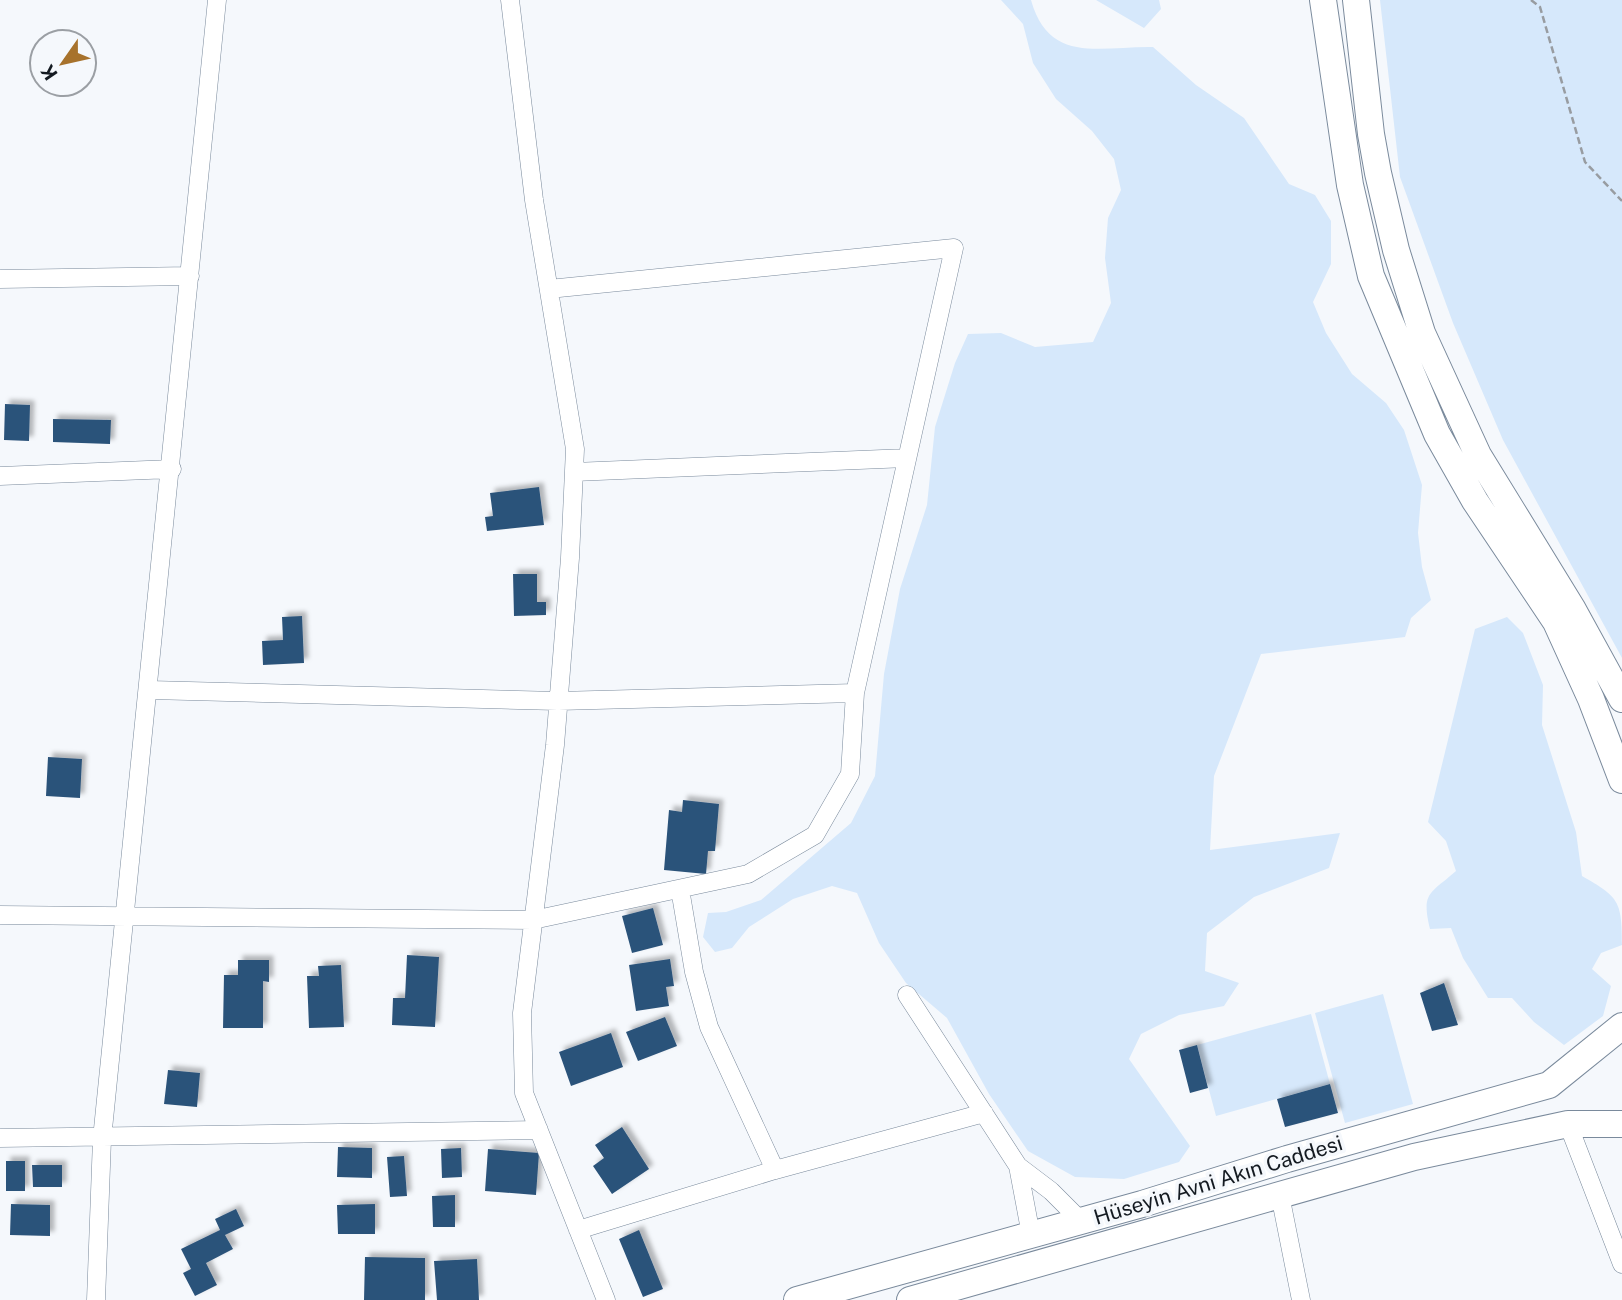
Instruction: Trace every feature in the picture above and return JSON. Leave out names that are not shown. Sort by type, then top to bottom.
[{"type":"main road","points":[[1323,0],[1358,232],[1385,313],[1437,434],[1475,500],[1556,622],[1591,698],[1622,780]]},
{"type":"main road","points":[[1356,0],[1378,173],[1396,250],[1422,333],[1478,455],[1572,608],[1622,699]]},
{"type":"main road","name":"Hüseyin Avni Akın Caddesi","points":[[797,1300],[1081,1221],[1549,1084],[1622,1026]]},
{"type":"main road","name":"Hüseyin Avni Akın Caddesi","points":[[923,1298],[1413,1157],[1568,1124],[1622,1124]]},
{"type":"street","points":[[96,1300],[102,1139],[150,690],[218,0]]},
{"type":"street","points":[[510,0],[549,289],[575,449],[558,701],[522,1027],[524,1093],[606,1300]]},
{"type":"street","points":[[0,915],[126,914],[533,920],[748,874],[815,835],[849,774],[855,693],[954,248],[549,289]]},
{"type":"street","points":[[0,279],[190,276]]},
{"type":"street","points":[[574,472],[907,458]]},
{"type":"street","points":[[0,477],[172,469]]},
{"type":"street","points":[[150,690],[558,701],[855,693]]},
{"type":"street","points":[[680,889],[694,972],[709,1027],[775,1170]]},
{"type":"street","points":[[907,995],[1018,1166],[1051,1191],[1081,1221]]},
{"type":"street","points":[[578,1230],[775,1170],[984,1113]]},
{"type":"street","points":[[1568,1124],[1622,1264]]},
{"type":"street","points":[[0,1139],[539,1130]]},
{"type":"street","points":[[1018,1166],[1031,1235]]},
{"type":"street","points":[[1280,1195],[1301,1300]]},
{"type":"path","points":[[1531,0],[1539,7],[1586,162],[1622,201]]},
{"type":"shaded area","points":[[1001,0],[1031,0],[1039,21],[1050,35],[1079,48],[1153,47],[1196,85],[1244,118],[1289,184],[1315,195],[1331,221],[1331,264],[1313,302],[1326,333],[1352,374],[1386,403],[1404,430],[1422,485],[1418,533],[1422,567],[1431,600],[1411,618],[1405,637],[1261,654],[1214,776],[1210,850],[1340,833],[1329,868],[1254,897],[1207,933],[1205,971],[1239,983],[1224,1006],[1179,1015],[1141,1034],[1129,1059],[1190,1146],[1179,1162],[1124,1179],[1075,1177],[1028,1151],[989,1094],[947,1018],[906,983],[879,943],[857,893],[832,886],[793,899],[749,927],[732,948],[715,952],[703,937],[708,913],[726,912],[761,900],[851,823],[875,776],[884,674],[900,589],[927,505],[935,427],[955,363],[968,334],[1001,333],[1035,347],[1093,342],[1111,303],[1105,258],[1108,218],[1121,190],[1114,159],[1092,131],[1056,99],[1033,63],[1023,24]]},
{"type":"shaded area","points":[[1096,0],[1159,0],[1161,9],[1144,28]]},
{"type":"shaded area","points":[[1380,0],[1622,0],[1622,658],[1503,440],[1453,323],[1400,177]]},
{"type":"shaded area","points":[[1507,617],[1523,633],[1543,685],[1542,725],[1576,832],[1582,876],[1611,895],[1621,919],[1622,945],[1601,953],[1592,969],[1611,986],[1603,1016],[1564,1045],[1534,1022],[1512,998],[1488,998],[1463,958],[1451,928],[1430,929],[1427,917],[1427,900],[1430,895],[1456,871],[1446,841],[1428,822],[1475,629]]},
{"type":"shaded area","points":[[1383,994],[1413,1104],[1345,1123],[1315,1013]]},
{"type":"shaded area","points":[[1311,1014],[1330,1084],[1216,1116],[1197,1045]]},
{"type":"building","points":[[5,404],[30,405],[29,441],[4,440]]},
{"type":"building","points":[[53,419],[111,420],[110,444],[53,442]]},
{"type":"building","points":[[539,487],[544,525],[487,531],[485,517],[493,516],[490,493]]},
{"type":"building","points":[[513,574],[537,574],[537,602],[546,602],[546,615],[514,616]]},
{"type":"building","points":[[302,616],[304,663],[263,665],[262,641],[283,640],[282,617]]},
{"type":"building","points":[[48,757],[82,759],[80,798],[46,796]]},
{"type":"building","points":[[683,800],[719,804],[715,851],[708,851],[706,874],[664,870],[669,810],[682,812]]},
{"type":"building","points":[[653,908],[663,945],[632,953],[622,916]]},
{"type":"building","points":[[407,955],[439,957],[435,1027],[392,1025],[393,998],[405,998]]},
{"type":"building","points":[[670,959],[674,986],[666,987],[669,1006],[636,1011],[629,965]]},
{"type":"building","points":[[238,960],[269,960],[269,982],[263,981],[263,1028],[223,1028],[224,975],[238,975]]},
{"type":"building","points":[[341,965],[344,1027],[309,1028],[307,976],[319,976],[318,966]]},
{"type":"building","points":[[1444,983],[1458,1025],[1432,1031],[1420,993]]},
{"type":"building","points":[[665,1017],[677,1046],[638,1061],[626,1032]]},
{"type":"building","points":[[611,1033],[623,1067],[571,1086],[559,1052]]},
{"type":"building","points":[[1197,1045],[1208,1088],[1190,1093],[1179,1050]]},
{"type":"building","points":[[168,1070],[200,1073],[197,1107],[164,1104]]},
{"type":"building","points":[[1330,1084],[1338,1113],[1285,1127],[1277,1099]]},
{"type":"building","points":[[622,1127],[649,1169],[612,1194],[593,1166],[604,1158],[595,1145]]},
{"type":"building","points":[[338,1147],[372,1148],[372,1178],[337,1177]]},
{"type":"building","points":[[461,1148],[462,1177],[442,1178],[441,1149]]},
{"type":"building","points":[[488,1149],[539,1153],[536,1195],[485,1191]]},
{"type":"building","points":[[404,1156],[407,1196],[390,1197],[387,1157]]},
{"type":"building","points":[[6,1161],[25,1161],[25,1191],[6,1191]]},
{"type":"building","points":[[32,1165],[62,1165],[62,1187],[33,1187]]},
{"type":"building","points":[[455,1195],[455,1227],[433,1227],[432,1196]]},
{"type":"building","points":[[11,1204],[50,1205],[50,1236],[10,1235]]},
{"type":"building","points":[[375,1204],[375,1234],[338,1234],[337,1205]]},
{"type":"building","points":[[236,1209],[244,1226],[225,1235],[233,1249],[206,1263],[217,1285],[195,1296],[183,1273],[191,1269],[181,1249],[220,1230],[215,1219]]},
{"type":"building","points":[[639,1230],[663,1289],[643,1297],[619,1239]]},
{"type":"building","points":[[365,1257],[425,1258],[425,1300],[364,1300]]},
{"type":"building","points":[[477,1259],[479,1300],[437,1300],[434,1261]]}]
